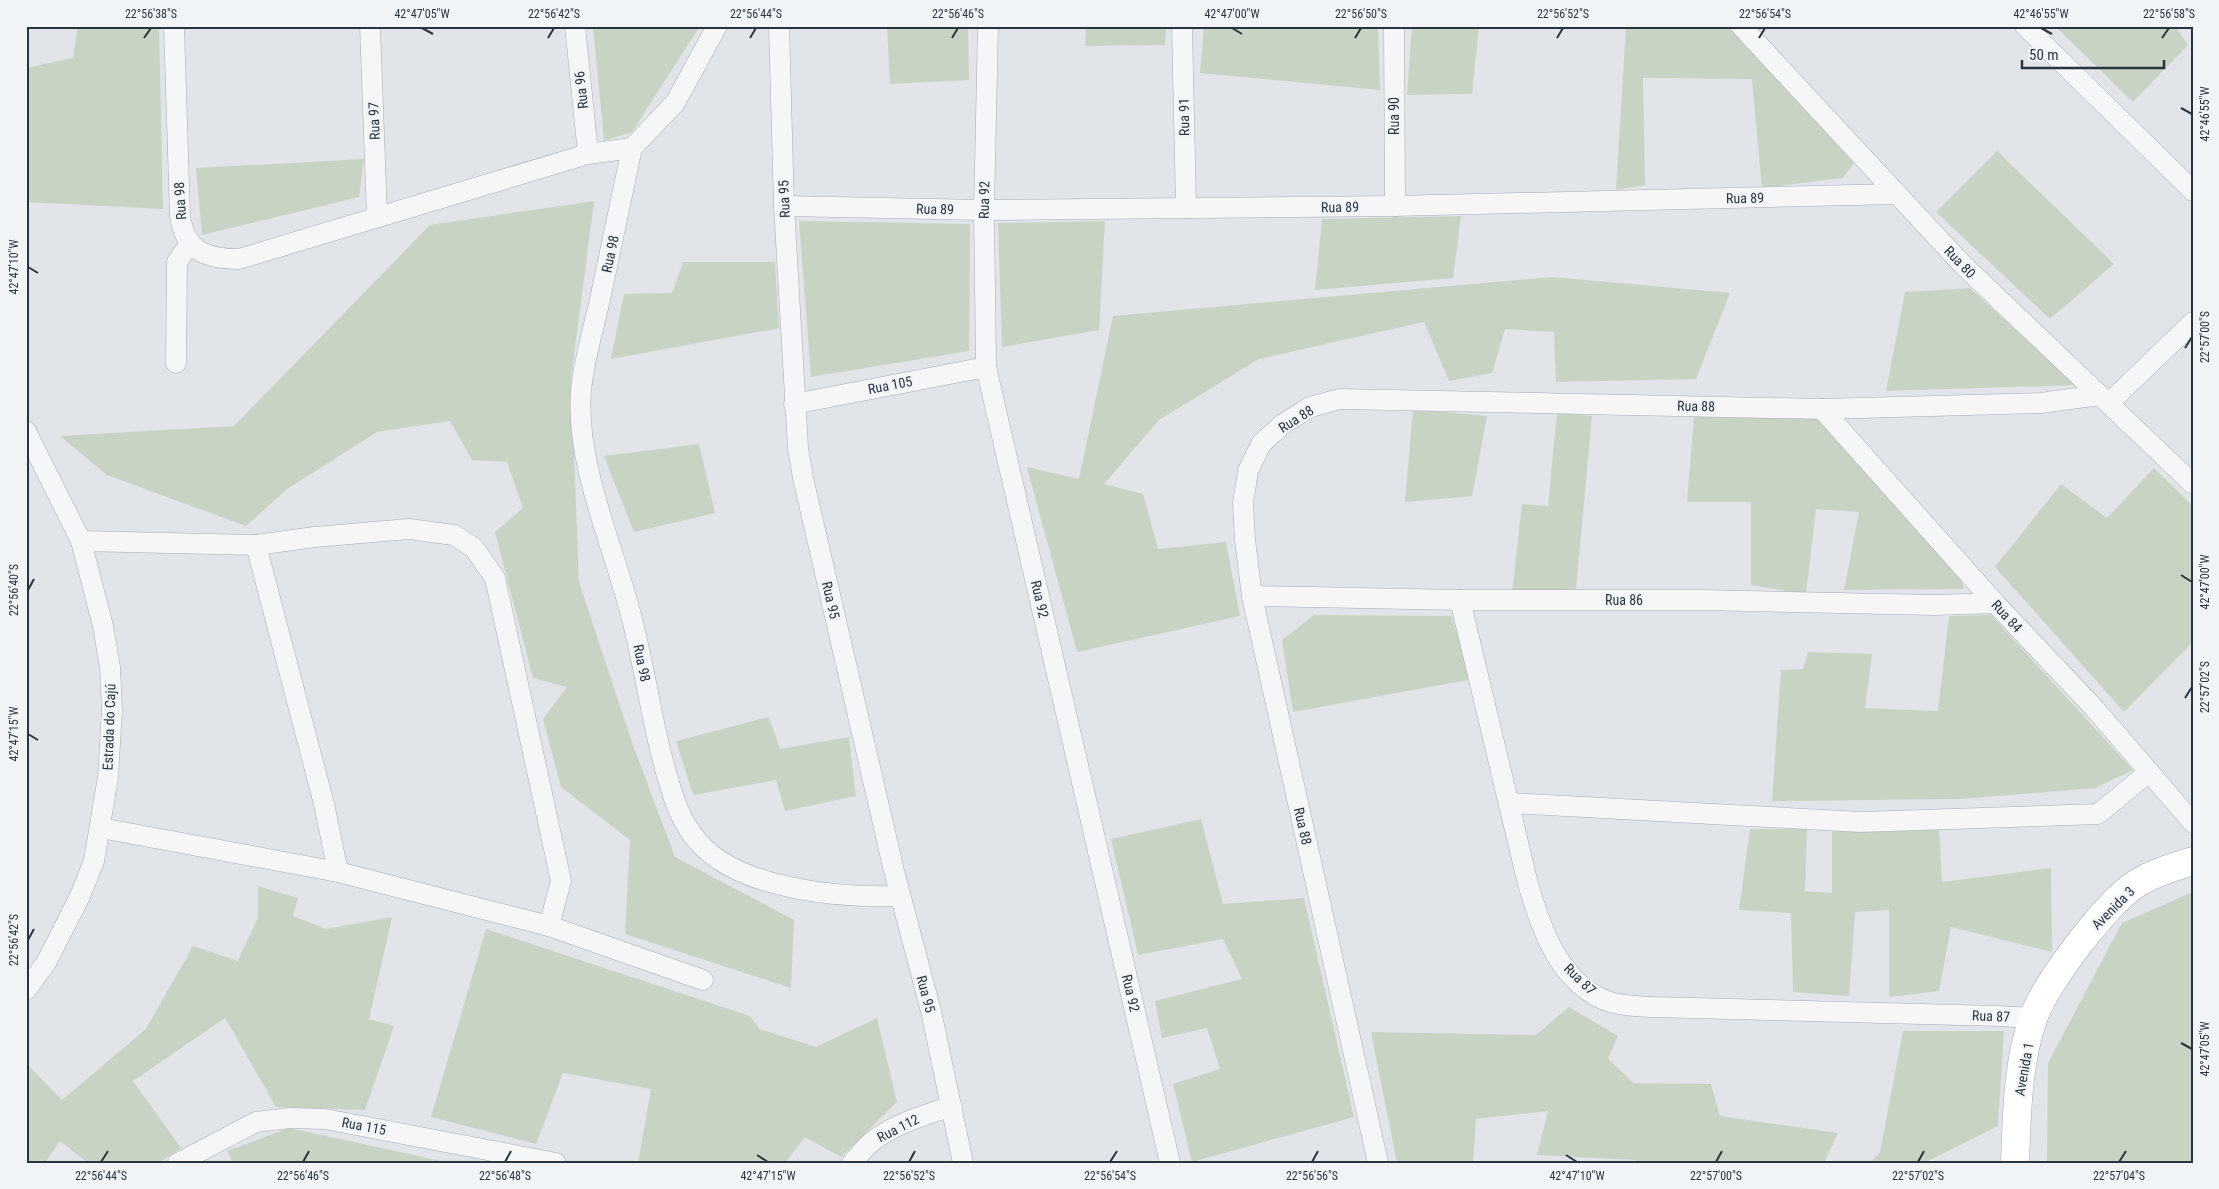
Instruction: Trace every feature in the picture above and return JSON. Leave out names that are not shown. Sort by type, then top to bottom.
[{"type":"main road","name":"Avenida 3","points":[[2054,980],[2079,944],[2103,915],[2136,884],[2193,860]]},
{"type":"main road","name":"Avenida 1","points":[[2015,1163],[2019,1080],[2033,1018],[2054,980]]},
{"type":"street","name":"Rua 98","points":[[174,26],[180,216],[182,231],[190,243]]},
{"type":"street","name":"Rua 97","points":[[370,26],[377,216]]},
{"type":"street","name":"Rua 96","points":[[575,26],[588,154]]},
{"type":"street","points":[[176,363],[177,262],[190,243],[201,252],[217,259],[239,259],[588,154],[632,148],[675,102],[717,26]]},
{"type":"street","name":"Rua 95","points":[[779,26],[784,206],[794,404],[803,478],[900,896],[931,1011],[963,1163]]},
{"type":"street","name":"Rua 92","points":[[988,26],[984,210],[986,367],[1170,1163]]},
{"type":"street","name":"Rua 91","points":[[1182,26],[1186,208]]},
{"type":"street","name":"Rua 90","points":[[1394,26],[1395,206]]},
{"type":"street","name":"Rua 80","points":[[1741,26],[1896,194],[2000,302],[2193,484]]},
{"type":"street","points":[[2024,26],[2193,190]]},
{"type":"street","name":"Rua 98","points":[[632,148],[581,391],[582,434],[589,471],[633,622],[672,792],[684,824],[703,846],[733,869],[775,883],[866,897],[900,896]]},
{"type":"street","name":"Rua 89","points":[[784,206],[984,210],[1395,206],[1896,194]]},
{"type":"street","points":[[2105,399],[2193,322]]},
{"type":"street","name":"Rua 105","points":[[794,404],[986,367]]},
{"type":"street","name":"Rua 88","points":[[1378,1163],[1252,596],[1244,531],[1244,503],[1248,471],[1261,444],[1283,424],[1310,407],[1340,399],[1822,408],[2105,399]]},
{"type":"street","name":"Rua 84","points":[[1822,408],[1995,603],[2095,709],[2193,823]]},
{"type":"street","name":"Estrada do Cajú","points":[[26,431],[82,541],[103,626],[110,667],[111,720],[108,777],[94,861],[80,896],[46,963],[26,990]]},
{"type":"street","points":[[82,541],[256,545],[315,537],[409,529],[454,535],[474,548],[495,578],[561,881],[549,926]]},
{"type":"street","points":[[256,545],[324,804],[338,872]]},
{"type":"street","name":"Rua 86","points":[[1252,596],[1460,600],[1702,600],[1935,605],[1995,603]]},
{"type":"street","name":"Rua 87","points":[[1460,600],[1527,880],[1540,923],[1559,959],[1571,975],[1599,997],[1617,1004],[1652,1007],[2033,1018]]},
{"type":"street","points":[[1510,803],[1861,822],[2098,814],[2149,772]]},
{"type":"street","points":[[100,828],[338,872],[549,926],[703,980]]},
{"type":"street","name":"Rua 112","points":[[852,1163],[872,1141],[892,1129],[918,1117],[952,1106]]},
{"type":"street","name":"Rua 115","points":[[178,1163],[256,1122],[290,1118],[325,1119],[556,1163]]},
{"type":"green space","points":[[78,26],[159,26],[163,209],[26,202],[26,68],[73,58]]},
{"type":"green space","points":[[593,26],[700,26],[632,132],[604,141]]},
{"type":"green space","points":[[887,26],[968,26],[969,80],[890,84]]},
{"type":"green space","points":[[1086,26],[1166,26],[1165,45],[1085,46]]},
{"type":"green space","points":[[1204,26],[1378,26],[1380,90],[1200,73]]},
{"type":"green space","points":[[1412,26],[1479,26],[1472,94],[1407,95]]},
{"type":"green space","points":[[1626,26],[1727,26],[1854,163],[1843,178],[1762,188],[1752,79],[1643,78],[1645,185],[1616,190]]},
{"type":"green space","points":[[2055,26],[2175,26],[2188,45],[2133,102]]},
{"type":"green space","points":[[1997,151],[2114,264],[2050,319],[1936,212]]},
{"type":"green space","points":[[364,159],[359,197],[202,235],[196,168]]},
{"type":"green space","points":[[594,201],[571,379],[579,582],[633,745],[675,857],[794,920],[791,988],[625,934],[630,840],[561,787],[543,719],[567,687],[533,678],[495,532],[523,508],[507,462],[472,460],[450,421],[377,432],[287,489],[246,526],[107,475],[60,436],[234,426],[430,225]]},
{"type":"green space","points":[[1461,216],[1453,278],[1315,290],[1322,219]]},
{"type":"green space","points":[[799,221],[970,224],[969,351],[811,377]]},
{"type":"green space","points":[[1105,221],[1099,330],[1002,347],[998,223]]},
{"type":"green space","points":[[683,262],[775,262],[779,328],[611,359],[624,294],[672,293]]},
{"type":"green space","points":[[1552,277],[1730,293],[1696,379],[1556,382],[1554,332],[1505,329],[1492,373],[1449,381],[1424,322],[1259,359],[1159,420],[1104,484],[1143,494],[1158,549],[1226,542],[1240,616],[1077,652],[1027,467],[1079,479],[1113,316]]},
{"type":"green space","points":[[1970,288],[2076,385],[1886,391],[1905,292]]},
{"type":"green space","points":[[1413,409],[1487,416],[1472,496],[1405,502]]},
{"type":"green space","points":[[1557,413],[1592,416],[1576,589],[1512,593],[1522,504],[1548,506]]},
{"type":"green space","points":[[1694,417],[1821,419],[1961,577],[1964,589],[1844,590],[1859,512],[1816,509],[1806,594],[1751,585],[1751,502],[1687,502]]},
{"type":"green space","points":[[699,444],[715,513],[634,532],[604,456]]},
{"type":"green space","points":[[2154,468],[2193,506],[2193,642],[2124,712],[1995,567],[2061,484],[2107,518]]},
{"type":"green space","points":[[1314,615],[1451,616],[1473,679],[1293,712],[1282,640]]},
{"type":"green space","points":[[1991,615],[2133,770],[2095,788],[1960,799],[1772,801],[1781,670],[1803,669],[1808,652],[1872,654],[1865,708],[1938,711],[1949,616]]},
{"type":"green space","points":[[769,717],[780,749],[849,737],[856,796],[785,811],[776,780],[693,795],[676,741]]},
{"type":"green space","points":[[1201,819],[1223,904],[1304,898],[1354,1117],[1192,1162],[1173,1084],[1220,1069],[1207,1028],[1162,1038],[1155,1001],[1242,979],[1223,939],[1138,955],[1111,839]]},
{"type":"green space","points":[[1750,829],[1807,829],[1805,891],[1832,893],[1832,829],[1939,829],[1942,882],[2051,868],[2052,952],[1951,927],[1939,991],[1889,997],[1889,910],[1855,912],[1849,996],[1793,992],[1791,913],[1739,910]]},
{"type":"green space","points":[[258,886],[298,898],[293,916],[326,929],[392,917],[369,1019],[394,1026],[365,1110],[276,1107],[225,1018],[133,1081],[181,1148],[159,1163],[88,1163],[60,1141],[45,1163],[26,1163],[26,1063],[62,1100],[146,1029],[193,946],[238,961],[258,917]]},
{"type":"green space","points":[[2193,892],[2193,1163],[2047,1163],[2048,1063],[2122,923]]},
{"type":"green space","points":[[486,929],[750,1016],[760,1029],[816,1047],[877,1018],[897,1102],[841,1157],[805,1137],[785,1163],[638,1163],[651,1089],[563,1073],[536,1144],[431,1117]]},
{"type":"green space","points":[[1569,1007],[1618,1036],[1608,1059],[1634,1083],[1711,1084],[1720,1116],[1838,1133],[1824,1163],[1636,1163],[1636,1160],[1537,1155],[1548,1111],[1476,1119],[1473,1163],[1397,1163],[1371,1032],[1536,1035]]},
{"type":"green space","points":[[1903,1031],[2004,1031],[1998,1126],[1924,1163],[1870,1163],[1880,1152]]},
{"type":"green space","points":[[289,1128],[450,1163],[233,1163],[227,1151]]}]
